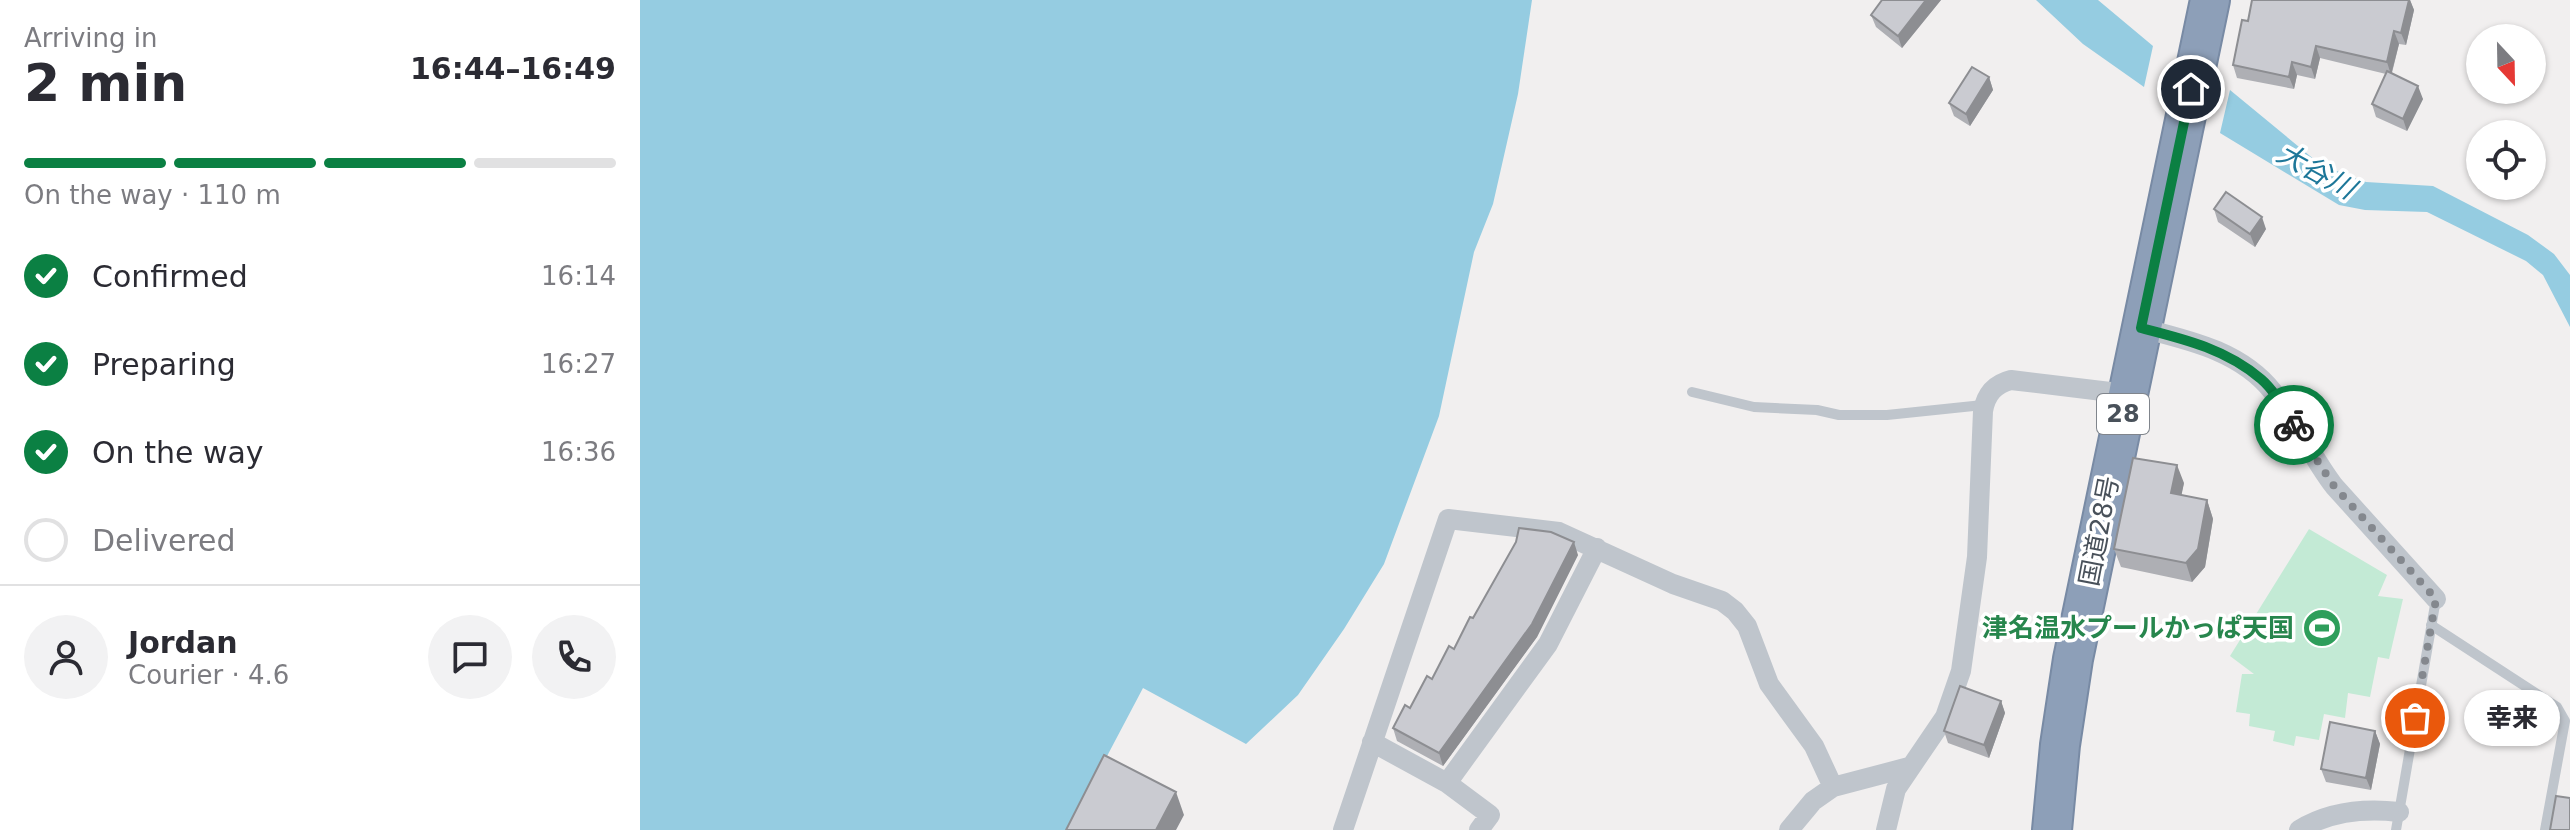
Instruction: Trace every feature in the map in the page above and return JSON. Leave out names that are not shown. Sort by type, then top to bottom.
[{"type":"highway","name":"国道28号","points":[[2052,830],[2060,745],[2073,659],[2210,0]]},
{"type":"street","points":[[2141,328],[2220,351],[2262,380],[2334,486],[2436,599]]},
{"type":"street","points":[[1886,830],[1896,789],[1945,717],[1961,671],[1977,557],[1983,405],[1995,387],[2011,380],[2127,394]]},
{"type":"street","points":[[1343,830],[1448,519],[1559,532],[1673,584],[1722,601],[1747,626],[1769,684],[1809,739],[1833,787]]},
{"type":"street","points":[[1447,783],[1548,644],[1597,548]]},
{"type":"street","points":[[1372,742],[1447,783],[1490,815],[1483,828]]},
{"type":"street","points":[[1789,830],[1813,801],[1833,787],[1909,767]]},
{"type":"street","points":[[2299,830],[2314,821],[2369,808],[2398,821]]},
{"type":"lane","points":[[1692,392],[1754,407],[1817,410],[1839,415],[1887,415],[1983,405]]},
{"type":"lane","points":[[2398,821],[2436,599]]},
{"type":"lane","points":[[2431,625],[2557,707],[2570,710]]},
{"type":"lane","points":[[2545,830],[2565,721],[2557,707]]},
{"type":"green space","name":"津名温水プールかっぱ天国","points":[[2309,529],[2387,575],[2378,596],[2403,599],[2389,659],[2378,657],[2370,697],[2348,693],[2345,718],[2324,714],[2319,740],[2296,736],[2294,746],[2273,741],[2275,731],[2249,726],[2250,714],[2236,712],[2242,674],[2254,674],[2230,656]]},
{"type":"water","points":[[640,0],[1532,0],[1518,94],[1493,204],[1474,252],[1439,416],[1384,564],[1298,695],[1246,744],[1143,688],[1068,830],[640,830]]},
{"type":"water","points":[[2036,0],[2098,0],[2153,46],[2144,87],[2083,44]]},
{"type":"water","name":"大谷川","points":[[2230,90],[2321,165],[2366,182],[2433,186],[2528,235],[2554,254],[2570,275],[2570,327],[2543,275],[2526,261],[2427,212],[2365,210],[2339,205],[2220,133]]},
{"type":"building","points":[[1882,0],[1926,0],[1898,36],[1871,15]]},
{"type":"building","points":[[2252,0],[2409,0],[2401,33],[2394,31],[2387,62],[2316,46],[2311,67],[2292,62],[2289,77],[2233,65],[2242,20],[2248,21]]},
{"type":"building","points":[[1972,67],[1989,77],[1966,114],[1949,103]]},
{"type":"building","points":[[2387,71],[2418,86],[2403,119],[2372,104]]},
{"type":"building","points":[[2226,192],[2262,217],[2250,234],[2214,209]]},
{"type":"building","points":[[2133,458],[2177,465],[2171,493],[2207,500],[2198,549],[2186,563],[2114,549]]},
{"type":"building","points":[[1519,528],[1551,532],[1574,542],[1532,624],[1439,753],[1393,728],[1405,705],[1410,708],[1427,676],[1432,679],[1449,646],[1454,649],[1516,542]]},
{"type":"building","points":[[1960,686],[2001,701],[1984,745],[1944,731]]},
{"type":"building","points":[[2330,722],[2375,731],[2366,778],[2321,769]]},
{"type":"building","points":[[1104,755],[1176,792],[1156,830],[1066,830]]},
{"type":"building","points":[[2556,796],[2570,798],[2570,830],[2550,830]]},
{"type":"way so far","points":[[2294,425],[2334,486],[2436,599],[2415,718]]},
{"type":"place","name":"津名温水プールかっぱ天国","points":[[2322,628]]},
{"type":"place","name":"幸来","points":[[2415,718]]},
{"type":"route","points":[[2191,89],[2141,328],[2220,351],[2262,380],[2294,425]]}]
